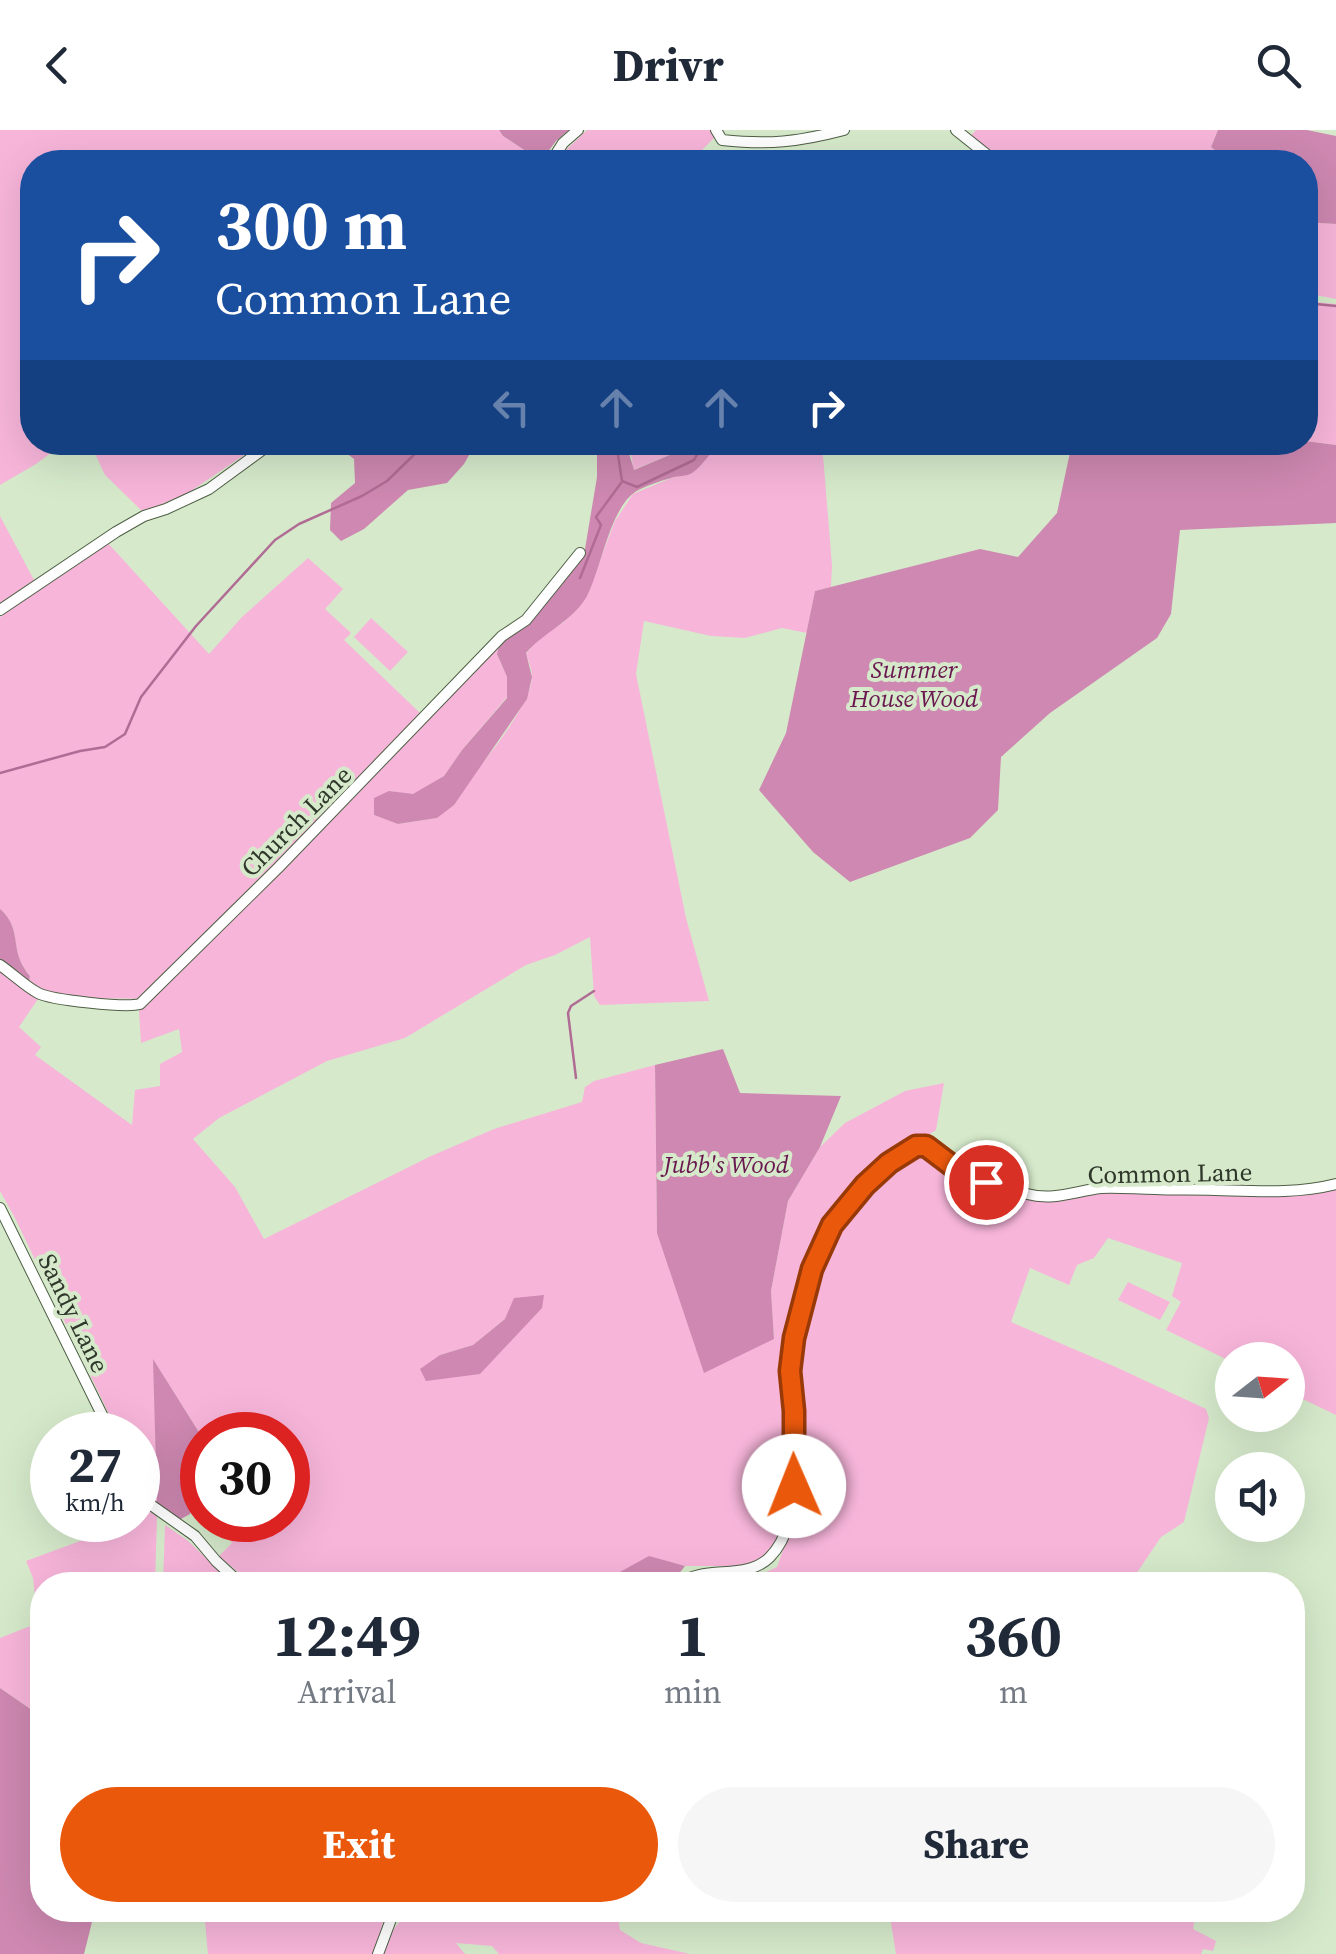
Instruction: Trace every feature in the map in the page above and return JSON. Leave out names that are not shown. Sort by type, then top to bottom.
[{"type":"street","points":[[559,150],[578,130]]},
{"type":"street","points":[[716,130],[722,140],[760,144],[844,130]]},
{"type":"street","points":[[956,130],[981,150]]},
{"type":"street","points":[[0,610],[116,532],[208,488],[255,455]]},
{"type":"street","name":"Church Lane","points":[[0,965],[41,995],[127,1007],[140,1004],[278,868],[502,636],[526,620],[580,554]]},
{"type":"street","name":"Common Lane","points":[[721,1572],[761,1565],[779,1546],[792,1512],[794,1486],[790,1371],[794,1338],[812,1269],[832,1225],[846,1207],[889,1163],[908,1151],[926,1146],[963,1174],[1032,1196],[1051,1198],[1100,1188],[1264,1192],[1336,1184]]},
{"type":"street","name":"Sandy Lane","points":[[0,1208],[101,1412]]},
{"type":"street","points":[[160,1511],[195,1536],[228,1572]]},
{"type":"street","points":[[378,1954],[390,1922]]},
{"type":"shaded area","points":[[0,130],[499,130],[524,150],[20,150],[20,455],[48,455],[0,485]]},
{"type":"shaded area","points":[[587,130],[711,130],[715,137],[702,150],[566,150]]},
{"type":"shaded area","points":[[976,130],[1218,130],[1211,147],[1215,150],[987,150],[970,137]]},
{"type":"shaded area","points":[[1318,223],[1336,224],[1336,299],[1318,296]]},
{"type":"shaded area","points":[[1318,302],[1336,304],[1336,445],[1318,443]]},
{"type":"shaded area","points":[[96,455],[244,455],[188,493],[143,512],[105,475]]},
{"type":"shaded area","points":[[631,455],[669,455],[633,470]]},
{"type":"shaded area","points":[[709,455],[823,455],[831,587],[815,591],[807,633],[782,628],[745,638],[711,636],[644,621],[636,674],[686,918],[709,1001],[600,1005],[594,996],[590,937],[526,965],[405,1038],[327,1061],[219,1118],[193,1139],[235,1187],[264,1239],[431,1156],[494,1129],[582,1102],[585,1087],[594,1081],[655,1065],[657,1233],[774,1339],[771,1291],[788,1201],[820,1147],[845,1123],[905,1091],[944,1083],[936,1130],[884,1162],[852,1192],[813,1252],[785,1356],[785,1512],[774,1544],[758,1561],[735,1566],[673,1563],[635,1572],[238,1572],[219,1556],[231,1542],[310,1542],[310,1412],[186,1412],[154,1361],[155,1412],[108,1412],[0,1191],[0,970],[38,999],[19,1027],[41,1047],[35,1055],[132,1125],[135,1090],[160,1086],[160,1064],[182,1052],[179,1029],[141,1043],[139,1011],[499,646],[497,654],[507,677],[507,697],[444,776],[413,795],[390,791],[374,815],[399,824],[437,818],[508,729],[529,691],[532,676],[526,654],[586,597],[615,521],[633,494],[700,466]],"holes":[[[505,1319],[480,1374],[440,1355],[473,1345]]]},
{"type":"shaded area","points":[[0,516],[34,580],[0,604]]},
{"type":"shaded area","points":[[107,542],[209,654],[242,617],[308,558],[343,589],[325,609],[351,633],[344,640],[422,715],[290,852],[139,999],[67,996],[29,983],[12,925],[0,909],[0,617]]},
{"type":"shaded area","points":[[371,618],[408,652],[390,671],[354,637]]},
{"type":"shaded area","points":[[925,1150],[957,1175],[1048,1202],[1111,1191],[1168,1194],[1336,1188],[1336,1415],[1305,1400],[1305,1342],[1215,1342],[1215,1354],[1166,1330],[1181,1302],[1172,1296],[1182,1263],[1108,1238],[1094,1258],[1077,1265],[1069,1285],[1030,1268],[1011,1322],[1206,1409],[1209,1418],[1184,1522],[1161,1537],[1137,1572],[766,1572],[777,1567],[794,1519],[799,1489],[795,1369],[798,1337],[816,1271],[831,1236],[869,1186],[891,1167]]},
{"type":"shaded area","points":[[1128,1282],[1170,1302],[1160,1320],[1118,1300]]},
{"type":"shaded area","points":[[165,1525],[180,1535],[180,1542],[189,1542],[220,1572],[163,1572]]},
{"type":"shaded area","points":[[77,1542],[156,1542],[155,1572],[31,1572],[26,1561]]},
{"type":"shaded area","points":[[30,1626],[30,1709],[0,1688],[0,1638]]},
{"type":"shaded area","points":[[205,1922],[383,1922],[373,1954],[208,1954]]},
{"type":"shaded area","points":[[619,1922],[620,1930],[641,1943],[690,1954],[499,1954],[492,1946],[456,1943],[465,1954],[383,1954],[398,1924]]},
{"type":"shaded area","points":[[891,1922],[1194,1922],[1193,1929],[1216,1941],[1213,1951],[1203,1949],[1201,1954],[896,1954]]},
{"type":"green space","points":[[499,130],[569,130],[549,150],[524,150]]},
{"type":"green space","points":[[1218,130],[1307,130],[1336,136],[1336,224],[1318,223],[1318,150],[1211,147]]},
{"type":"green space","name":"Summer House Wood","points":[[1318,443],[1336,445],[1336,523],[1180,530],[1171,614],[1157,638],[1050,713],[1001,757],[998,810],[970,838],[850,882],[813,852],[759,790],[786,733],[815,591],[980,549],[1018,557],[1057,513],[1069,455],[1318,455]]},
{"type":"green space","points":[[349,455],[469,455],[447,483],[408,490],[364,529],[341,541],[330,530],[331,503],[355,483],[354,459]]},
{"type":"green space","points":[[597,455],[630,455],[634,470],[670,455],[710,455],[692,473],[648,486],[626,500],[587,596],[574,613],[526,653],[532,677],[527,699],[454,805],[437,818],[398,824],[374,815],[374,798],[389,791],[413,794],[444,776],[507,698],[507,677],[497,654],[499,646],[584,555]]},
{"type":"green space","points":[[0,909],[12,925],[29,983],[0,961]]},
{"type":"green space","name":"Jubb's Wood","points":[[723,1049],[740,1093],[841,1096],[820,1147],[788,1201],[771,1291],[774,1339],[704,1373],[657,1233],[655,1065]]},
{"type":"green space","points":[[544,1295],[542,1308],[480,1374],[426,1381],[420,1369],[440,1355],[473,1345],[505,1319],[514,1298]]},
{"type":"green space","points":[[153,1359],[186,1412],[180,1412],[179,1520],[160,1505],[160,1412],[154,1412]]},
{"type":"green space","points":[[649,1556],[685,1566],[680,1572],[620,1572]]},
{"type":"green space","points":[[0,1688],[30,1709],[30,1922],[92,1922],[84,1954],[0,1954]]},
{"type":"waterway","points":[[1318,304],[1336,306]]},
{"type":"waterway","points":[[0,773],[105,747],[125,734],[141,697],[196,626],[275,540],[387,481],[414,455]]},
{"type":"waterway","points":[[618,455],[622,481],[637,487],[694,460],[697,455]]},
{"type":"waterway","points":[[580,578],[601,525],[596,517],[621,483]]},
{"type":"waterway","points":[[576,1078],[568,1013],[571,1006],[594,991]]},
{"type":"route","points":[[794,1486],[790,1371],[794,1338],[812,1269],[832,1225],[865,1185],[916,1146],[926,1146],[963,1174],[986,1182]]}]
